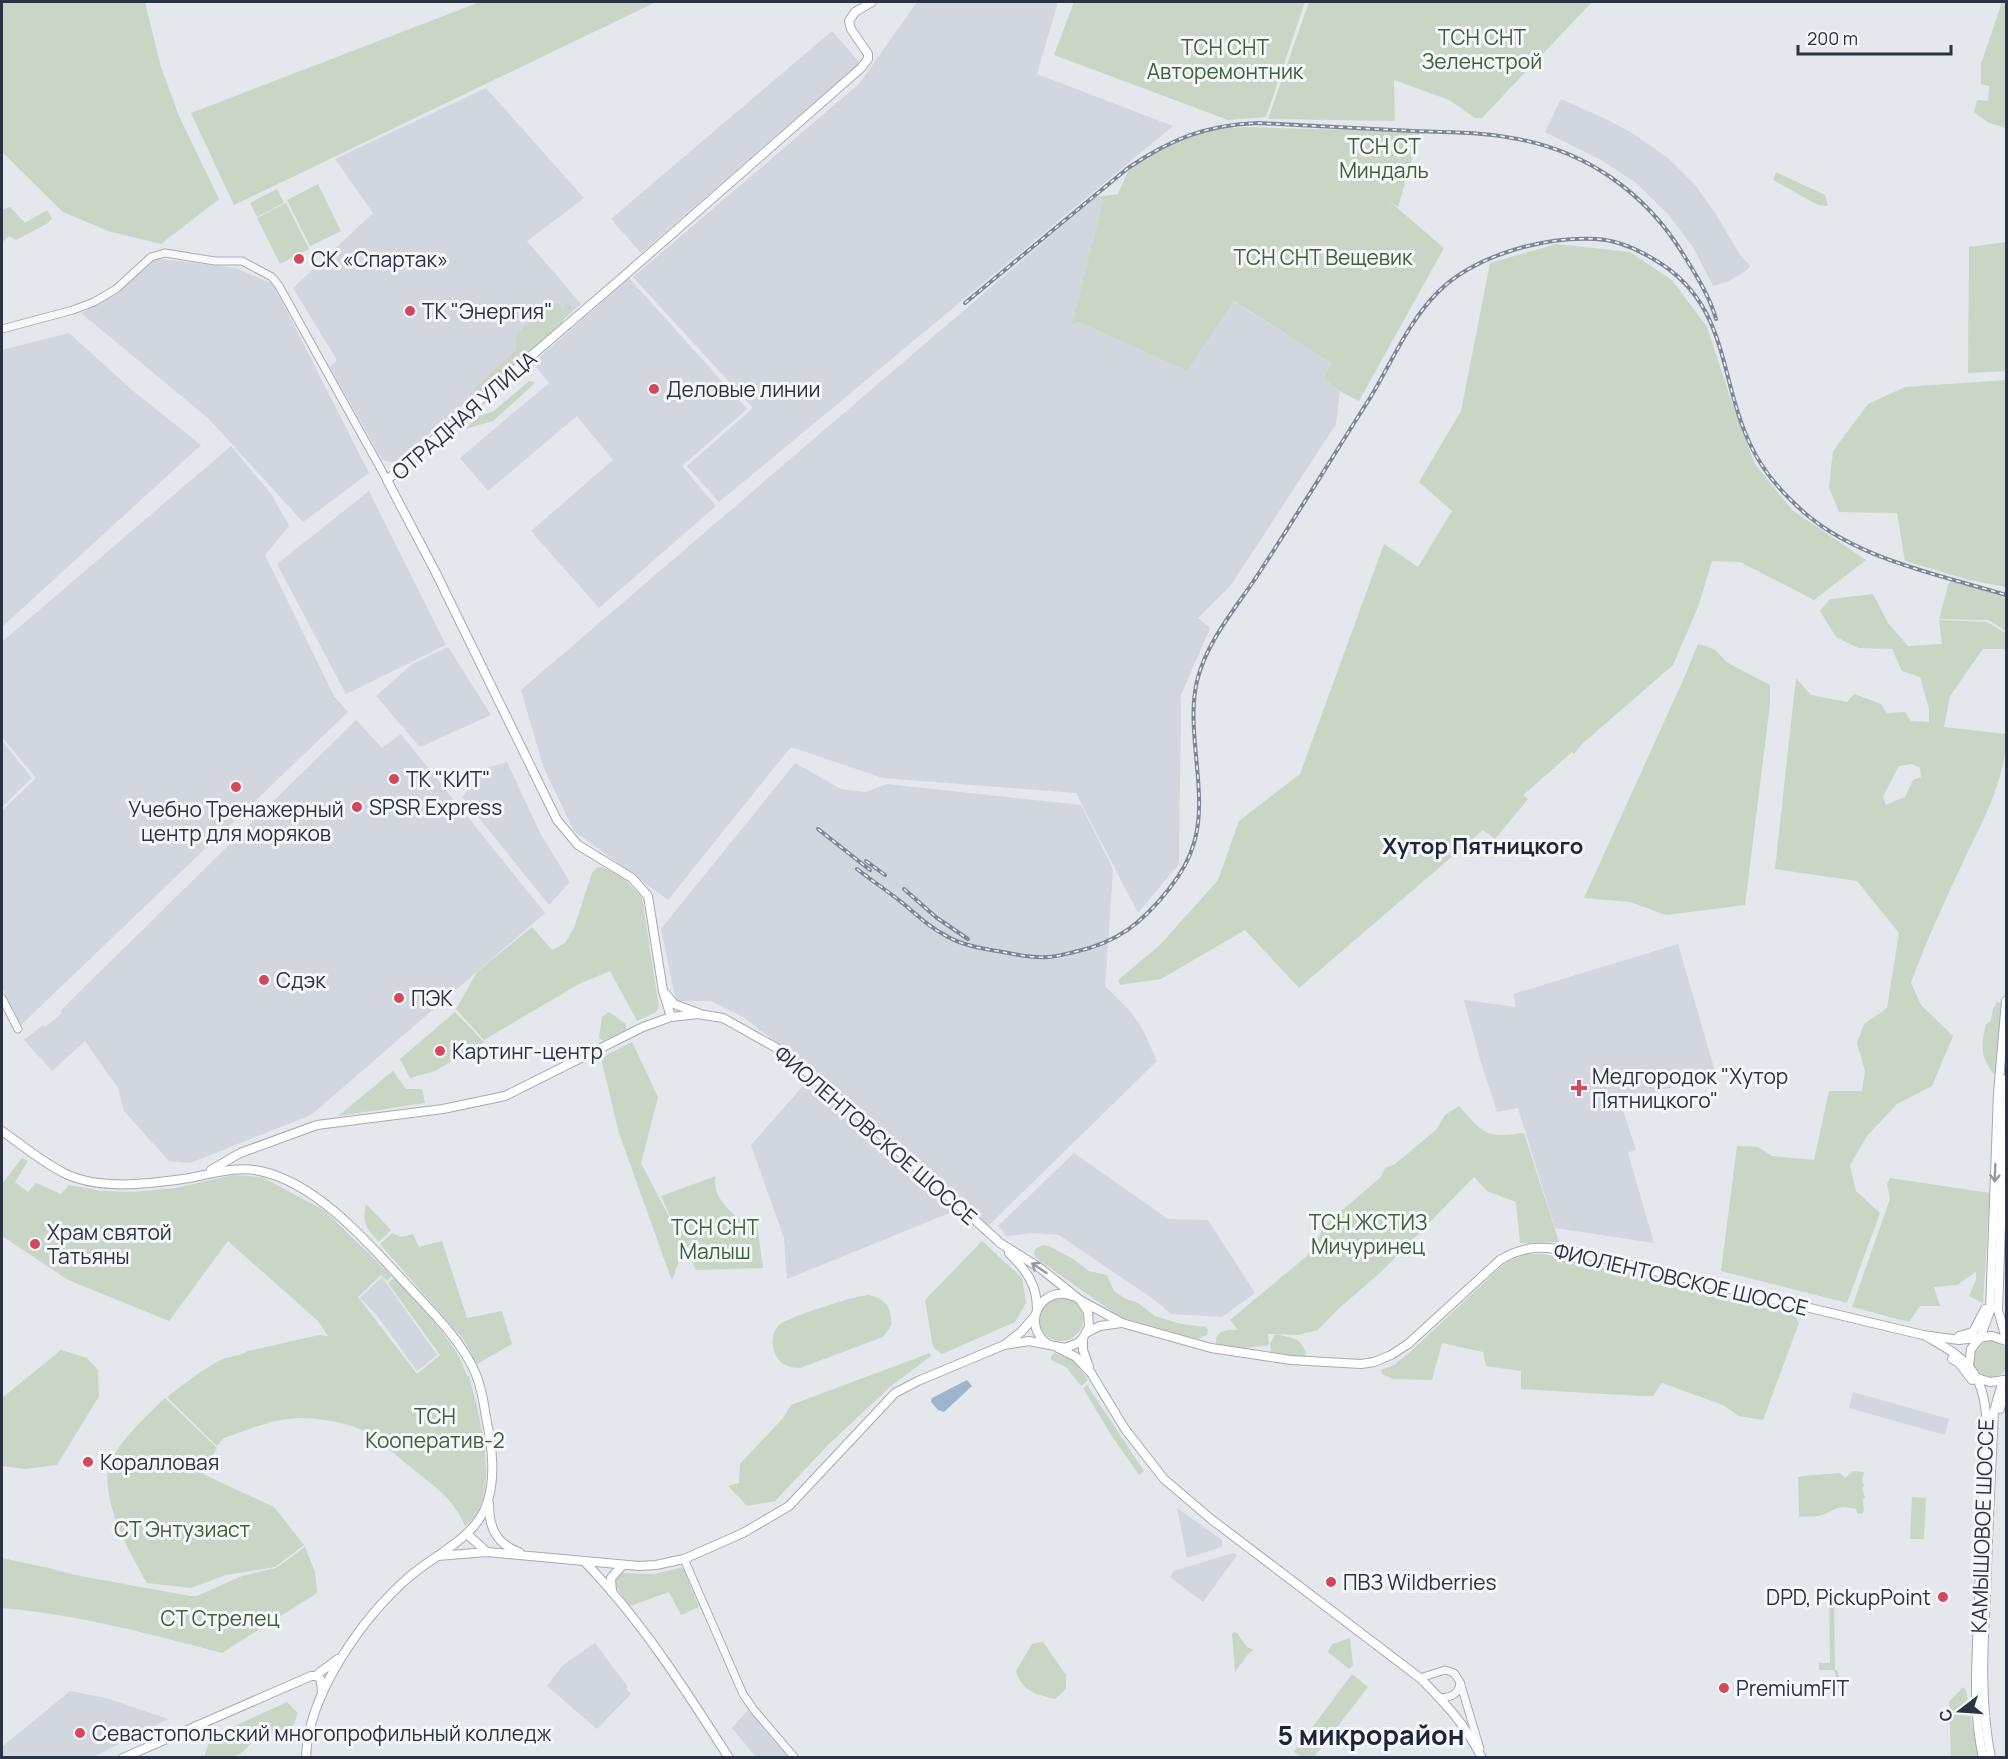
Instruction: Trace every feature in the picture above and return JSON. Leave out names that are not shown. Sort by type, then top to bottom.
[{"type":"main road","name":"ОТРАДНАЯ УЛИЦА","points":[[671,1017],[663,991],[648,896],[632,878],[578,845],[557,820],[435,571],[387,480],[633,269],[861,68],[868,59],[868,54],[850,30],[849,21],[855,12],[872,2]]},
{"type":"main road","points":[[663,991],[674,1004],[698,1014]]},
{"type":"main road","points":[[655,1022],[664,1006],[663,991]]},
{"type":"main road","points":[[1977,1378],[1969,1365],[1971,1349],[1980,1338],[1990,1311],[1998,1094],[2007,1001]]},
{"type":"main road","name":"ФИОЛЕНТОВСКОЕ ШОССЕ","points":[[208,1172],[240,1153],[317,1125],[442,1109],[505,1096],[655,1022],[671,1017],[698,1014],[723,1018],[780,1050],[859,1115],[999,1242],[1030,1278],[1036,1296],[1036,1331],[1040,1337],[1054,1347]]},
{"type":"main road","points":[[2007,1079],[1998,1310],[2007,1340]]},
{"type":"main road","points":[[2,1131],[56,1168],[79,1179],[109,1184],[137,1183],[185,1178],[240,1168],[274,1176],[312,1196],[334,1211],[375,1251],[454,1338],[476,1380],[486,1417],[492,1482],[489,1517],[497,1537],[510,1549],[528,1555]]},
{"type":"main road","points":[[240,1153],[234,1157],[234,1162],[240,1168]]},
{"type":"main road","name":"ФИОЛЕНТОВСКОЕ ШОССЕ","points":[[999,1242],[1047,1274],[1077,1298],[1122,1323],[1222,1350],[1291,1359],[1361,1364],[1392,1355],[1408,1344],[1500,1260],[1515,1251],[1530,1248],[1556,1248],[1570,1251],[1906,1331],[1959,1340],[1980,1338]]},
{"type":"main road","points":[[1999,1271],[2007,1327]]},
{"type":"main road","points":[[1927,1335],[1958,1336],[1972,1332],[1984,1313],[1991,1291]]},
{"type":"main road","name":"ФИОЛЕНТОВСКОЕ ШОССЕ","points":[[1004,1345],[1021,1332],[1046,1298],[1060,1293],[1077,1298]]},
{"type":"main road","points":[[1077,1298],[1085,1306],[1089,1319],[1083,1350],[1091,1373]]},
{"type":"main road","name":"ФИОЛЕНТОВСКОЕ ШОССЕ","points":[[436,1556],[487,1552],[623,1565],[656,1565],[684,1558],[743,1533],[789,1506],[895,1393],[1004,1345],[1029,1341],[1054,1347],[1072,1346],[1100,1326],[1122,1323]]},
{"type":"main road","points":[[1906,1331],[1959,1363],[1971,1378],[1978,1394],[1982,1417],[1982,1439],[1985,1447]]},
{"type":"main road","name":"ФИОЛЕНТОВСКОЕ ШОССЕ","points":[[1927,1335],[1969,1365]]},
{"type":"main road","points":[[1980,1338],[1992,1336],[2007,1340]]},
{"type":"main road","points":[[1054,1347],[1076,1357],[1091,1373],[1125,1429],[1164,1479],[1211,1519],[1424,1681],[1441,1698],[1472,1738],[1482,1758]]},
{"type":"main road","name":"КАМЫШОВОЕ ШОССЕ","points":[[1977,1378],[1985,1400],[1976,1689],[1979,1738],[1983,1758]]},
{"type":"main road","name":"КАМЫШОВОЕ ШОССЕ","points":[[1977,1378],[1990,1382],[2005,1380],[1994,1411],[1984,1618],[1984,1683],[1987,1737],[1991,1758]]},
{"type":"main road","points":[[467,1534],[484,1504],[489,1483],[489,1456],[476,1380]]},
{"type":"main road","points":[[1992,1456],[2000,1408],[2007,1393]]},
{"type":"main road","points":[[306,1758],[311,1727],[321,1698],[341,1657],[372,1614],[409,1577],[467,1534],[479,1520],[489,1497]]},
{"type":"main road","points":[[467,1534],[487,1552]]},
{"type":"main road","points":[[584,1561],[612,1592],[673,1671],[729,1758]]},
{"type":"main road","points":[[600,1563],[612,1592]]},
{"type":"main road","points":[[612,1592],[611,1578],[623,1565]]},
{"type":"main road","points":[[123,1758],[315,1674],[341,1657]]},
{"type":"main road","points":[[315,1674],[327,1672],[333,1674]]},
{"type":"main road","points":[[315,1674],[321,1680],[321,1698]]},
{"type":"street","points":[[2,329],[94,302],[116,289],[146,260],[156,255],[165,253],[215,261],[242,261],[272,277],[279,286],[387,480]]},
{"type":"street","points":[[2,998],[18,1029]]},
{"type":"street","points":[[684,1558],[743,1694],[795,1758]]},
{"type":"street","points":[[1424,1681],[1445,1670],[1457,1675],[1482,1758]]},
{"type":"street","points":[[1441,1698],[1454,1695],[1459,1689],[1460,1682]]},
{"type":"shaded area","points":[[917,2],[1058,2],[1037,74],[1173,126],[719,502],[687,466],[753,408],[633,277],[859,84]]},
{"type":"shaded area","points":[[832,31],[860,63],[641,253],[611,219]]},
{"type":"shaded area","points":[[486,88],[584,198],[527,241],[581,304],[395,463],[382,460],[330,367],[337,360],[293,288],[373,213],[335,159]]},
{"type":"shaded area","points":[[1561,99],[1610,121],[1668,158],[1696,186],[1717,216],[1740,255],[1750,266],[1746,271],[1727,282],[1713,286],[1693,247],[1668,214],[1635,182],[1601,160],[1545,132]]},
{"type":"shaded area","points":[[1096,197],[1103,200],[1073,325],[1079,322],[1187,371],[1233,301],[1333,363],[1323,378],[1340,391],[1336,424],[1231,585],[1198,618],[1210,628],[1181,695],[1179,864],[1138,913],[1076,793],[883,778],[791,747],[668,900],[574,831],[543,766],[521,690]]},
{"type":"shaded area","points":[[154,258],[236,268],[273,284],[369,473],[303,522],[209,419],[81,313],[117,294]]},
{"type":"shaded area","points":[[629,278],[747,409],[682,466],[716,506],[599,608],[531,531],[613,460],[577,416],[488,491],[460,458],[549,383],[533,363]]},
{"type":"shaded area","points":[[69,333],[133,391],[201,445],[2,627],[2,350]]},
{"type":"shaded area","points":[[231,446],[272,495],[289,526],[265,555],[334,696],[348,712],[21,1025],[2,987],[2,811],[36,778],[2,737],[2,642]]},
{"type":"shaded area","points":[[369,491],[446,645],[346,694],[277,564]]},
{"type":"shaded area","points":[[448,647],[491,715],[420,747],[376,696],[412,664]]},
{"type":"shaded area","points":[[356,720],[382,748],[401,734],[545,913],[311,1115],[190,1163],[169,1161],[124,1111],[118,1088],[85,1041],[52,1071],[24,1040],[62,1013],[60,1011]]},
{"type":"shaded area","points":[[2,741],[32,778],[2,807]]},
{"type":"shaded area","points":[[507,762],[540,833],[570,882],[549,905],[462,797],[487,768]]},
{"type":"shaded area","points":[[795,763],[841,789],[866,792],[887,784],[1081,805],[1113,869],[1105,986],[1128,1009],[1142,1028],[1157,1061],[988,1226],[833,1086],[743,1017],[711,1001],[676,1001],[661,929]]},
{"type":"shaded area","name":"Медгородок \"Хутор Пятницкого\"","points":[[1678,944],[1716,1075],[1620,1102],[1636,1149],[1628,1153],[1654,1243],[1555,1228],[1518,1108],[1497,1112],[1464,1000],[1516,1007],[1513,994]]},
{"type":"shaded area","points":[[803,1086],[841,1107],[952,1212],[787,1279],[784,1238],[751,1145]]},
{"type":"shaded area","points":[[1074,1153],[1168,1219],[1208,1220],[1255,1293],[1222,1317],[1171,1314],[1156,1301],[1059,1235],[1034,1233],[1007,1236],[998,1226]]},
{"type":"shaded area","points":[[382,1277],[437,1355],[417,1371],[376,1314],[360,1298]]},
{"type":"shaded area","points":[[1853,1392],[1949,1419],[1945,1435],[1849,1408]]},
{"type":"shaded area","points":[[1177,1508],[1222,1540],[1222,1547],[1187,1558]]},
{"type":"shaded area","points":[[1233,1553],[1237,1555],[1203,1602],[1170,1577],[1174,1571]]},
{"type":"shaded area","points":[[595,1643],[631,1694],[597,1729],[547,1686],[563,1665]]},
{"type":"shaded area","name":"Севастопольский многопрофильный колледж","points":[[70,1691],[106,1698],[168,1719],[93,1757],[2,1757],[2,1747]]},
{"type":"shaded area","points":[[748,1710],[788,1757],[756,1757],[732,1728]]},
{"type":"green space","points":[[2,2],[145,2],[161,67],[179,116],[219,199],[161,244],[108,231],[63,212],[2,152]]},
{"type":"green space","points":[[480,2],[656,2],[234,205],[191,113]]},
{"type":"green space","name":"ТСН СНТ Авторемонтник","points":[[1074,2],[1305,2],[1266,117],[1228,120],[1054,55]]},
{"type":"green space","name":"ТСН СНТ Зеленстрой","points":[[1309,2],[1592,2],[1482,118],[1475,118],[1449,100],[1394,80],[1395,121],[1268,119]]},
{"type":"green space","points":[[2002,2],[2006,2],[2006,128],[1989,123],[1974,112],[1977,100],[1988,101],[1989,86],[1981,84],[1981,64]]},
{"type":"green space","name":"ТСН СНТ Вещевик","points":[[1246,127],[1420,132],[1398,207],[1389,201],[1444,248],[1359,401],[1340,391],[1323,378],[1332,363],[1234,301],[1187,371],[1079,322],[1072,325],[1103,200],[1096,197],[1118,194],[1131,164],[1161,146],[1200,130]]},
{"type":"green space","points":[[1776,172],[1825,195],[1828,206],[1818,205],[1773,180]]},
{"type":"green space","points":[[318,184],[341,231],[310,246],[287,200]]},
{"type":"green space","points":[[277,189],[284,203],[257,217],[250,203]]},
{"type":"green space","points":[[286,203],[309,249],[280,264],[257,218]]},
{"type":"green space","points":[[10,207],[25,223],[47,210],[52,218],[48,223],[16,240],[9,236],[2,242],[2,210]]},
{"type":"green space","points":[[2006,242],[2006,371],[1968,373],[1969,247]]},
{"type":"green space","points":[[1556,244],[1630,252],[1672,280],[1707,327],[1755,464],[1792,510],[1866,560],[1814,600],[1740,562],[1712,561],[1698,607],[1673,665],[1582,744],[1574,754],[1572,752],[1523,795],[1528,799],[1495,839],[1483,830],[1299,988],[1245,930],[1161,979],[1120,985],[1118,980],[1160,945],[1218,880],[1239,821],[1300,774],[1384,544],[1418,567],[1452,511],[1419,482],[1461,411],[1490,263]]},
{"type":"green space","points":[[549,304],[559,304],[563,311],[568,304],[572,307],[572,312],[560,326],[481,396],[474,388],[516,350],[517,334]]},
{"type":"green space","points":[[2006,380],[2006,587],[1969,580],[1905,561],[1897,513],[1839,512],[1829,487],[1833,451],[1868,404],[1905,387]]},
{"type":"green space","points":[[529,381],[534,384],[493,421],[465,429],[479,416],[494,411]]},
{"type":"green space","points":[[1950,579],[2006,598],[2006,631],[1988,620],[1939,619]]},
{"type":"green space","points":[[1873,594],[1888,623],[1908,646],[1942,644],[1939,620],[1987,622],[2006,633],[2006,649],[1983,649],[1950,696],[1944,727],[2006,734],[2002,767],[1992,799],[1936,921],[1911,983],[1921,1005],[1953,1036],[1932,1086],[1897,1104],[1867,1136],[1850,1165],[1856,1191],[1880,1213],[1847,1303],[1721,1271],[1737,1146],[1758,1147],[1772,1156],[1814,1160],[1829,1091],[1862,1091],[1865,1071],[1857,1043],[1864,1024],[1887,1008],[1899,933],[1857,881],[1775,869],[1796,678],[1811,695],[1847,702],[1854,694],[1881,704],[1887,713],[1905,712],[1911,721],[1929,722],[1929,709],[1920,677],[1902,671],[1892,649],[1858,648],[1836,637],[1820,611],[1830,599]],"holes":[[[1912,764],[1920,768],[1921,777],[1913,780],[1905,797],[1886,805],[1883,797],[1899,766]]]},
{"type":"green space","points":[[1698,644],[1714,649],[1728,663],[1770,685],[1770,704],[1745,905],[1666,915],[1630,902],[1584,898],[1684,678]]},
{"type":"green space","points":[[602,867],[621,876],[642,897],[659,1007],[656,1012],[637,1021],[610,971],[579,984],[484,1040],[456,1009],[477,972],[532,927],[552,950],[565,943],[574,928],[592,873],[596,868]]},
{"type":"green space","points":[[1997,1002],[2001,1003],[1996,1073],[1994,1074],[1984,1057],[1983,1038],[1986,1024],[1991,1021]]},
{"type":"green space","name":"Картинг-центр","points":[[455,1012],[484,1042],[435,1071],[410,1078],[400,1059]]},
{"type":"green space","points":[[609,1012],[626,1024],[626,1030],[603,1041],[599,1038],[602,1017]]},
{"type":"green space","name":"ТСН СНТ Малыш","points":[[632,1042],[658,1097],[641,1163],[679,1236],[661,1196],[716,1176],[717,1191],[725,1205],[750,1226],[757,1224],[763,1268],[696,1270],[684,1245],[672,1281],[619,1133],[601,1058]]},
{"type":"green space","points":[[393,1071],[406,1089],[422,1089],[425,1103],[338,1116]]},
{"type":"green space","name":"ТСН ЖСТИЗ Мичуринец","points":[[1459,1106],[1481,1129],[1487,1132],[1501,1135],[1524,1133],[1559,1242],[1520,1243],[1516,1202],[1487,1191],[1474,1177],[1381,1272],[1318,1330],[1297,1335],[1276,1334],[1297,1340],[1306,1352],[1304,1357],[1271,1353],[1270,1344],[1275,1334],[1268,1334],[1267,1346],[1234,1349],[1216,1344],[1219,1333],[1226,1330],[1238,1330],[1230,1320],[1307,1256],[1326,1224],[1381,1177],[1385,1168],[1395,1164],[1436,1130],[1445,1115]]},
{"type":"green space","name":"ТСН Кооператив-2","points":[[22,1158],[28,1161],[15,1182],[28,1192],[36,1183],[61,1194],[69,1185],[101,1191],[133,1192],[176,1188],[233,1175],[262,1177],[325,1211],[392,1276],[387,1281],[381,1275],[358,1297],[417,1374],[440,1355],[388,1283],[394,1278],[446,1337],[469,1376],[485,1456],[486,1477],[483,1497],[477,1514],[465,1526],[450,1501],[436,1488],[375,1438],[347,1424],[301,1418],[276,1421],[224,1438],[217,1446],[167,1397],[197,1374],[221,1360],[248,1351],[319,1335],[328,1336],[318,1321],[228,1241],[169,1321],[68,1280],[2,1236],[2,1184]]},
{"type":"green space","points":[[1890,1178],[1990,1193],[1983,1303],[1969,1296],[1976,1280],[1976,1272],[1957,1285],[1934,1287],[1940,1306],[1920,1306],[1909,1322],[1852,1307],[1890,1199],[1887,1184]]},
{"type":"green space","points":[[366,1204],[391,1230],[379,1242],[366,1225],[364,1216]]},
{"type":"green space","points":[[392,1233],[401,1237],[413,1234],[419,1247],[442,1241],[467,1318],[502,1311],[512,1344],[477,1364],[464,1340],[380,1244]]},
{"type":"green space","points":[[982,1241],[1022,1278],[1026,1303],[1015,1322],[942,1354],[934,1348],[932,1342],[925,1300]]},
{"type":"green space","points":[[1043,1245],[1073,1259],[1089,1271],[1107,1275],[1114,1291],[1138,1303],[1155,1316],[1181,1324],[1206,1327],[1207,1335],[1197,1339],[1120,1317],[1036,1258],[1035,1249]]},
{"type":"green space","points":[[1525,1254],[1544,1254],[1792,1311],[1799,1323],[1763,1420],[1739,1416],[1723,1405],[1662,1383],[1653,1396],[1521,1389],[1521,1371],[1486,1366],[1483,1352],[1442,1343],[1432,1380],[1393,1379],[1382,1374],[1381,1370],[1394,1365],[1410,1352],[1505,1263]]},
{"type":"green space","points":[[868,1295],[883,1301],[889,1309],[891,1326],[883,1337],[800,1368],[780,1362],[774,1352],[773,1344],[774,1332],[779,1325],[822,1307]]},
{"type":"green space","points":[[1061,1297],[1070,1298],[1077,1303],[1082,1310],[1082,1328],[1077,1335],[1070,1340],[1061,1341],[1052,1340],[1045,1335],[1040,1328],[1039,1319],[1040,1310],[1045,1303],[1052,1298]]},
{"type":"green space","points":[[1991,1341],[2004,1346],[2009,1359],[2004,1372],[1991,1377],[1978,1372],[1973,1359],[1978,1346]]},
{"type":"green space","points":[[61,1350],[87,1358],[98,1370],[99,1396],[57,1465],[25,1469],[2,1466],[2,1398]]},
{"type":"green space","points":[[930,1353],[931,1356],[891,1386],[828,1445],[775,1501],[747,1506],[728,1486],[739,1483],[740,1464],[783,1418],[791,1405]]},
{"type":"green space","points":[[1055,1353],[1073,1360],[1088,1380],[1081,1386],[1066,1367],[1051,1360],[1051,1356]]},
{"type":"green space","points":[[1087,1385],[1144,1471],[1139,1475],[1111,1435],[1083,1388]]},
{"type":"green space","name":"СТ Энтузиаст","points":[[165,1398],[217,1448],[203,1474],[274,1507],[304,1545],[275,1567],[226,1575],[191,1588],[147,1583],[119,1529],[110,1498],[108,1470],[123,1442]]},
{"type":"green space","points":[[1853,1471],[1864,1472],[1862,1488],[1865,1497],[1862,1514],[1857,1513],[1856,1509],[1844,1507],[1819,1516],[1799,1517],[1798,1477],[1840,1473],[1845,1478]]},
{"type":"green space","points":[[1912,1497],[1926,1498],[1924,1539],[1910,1539]]},
{"type":"green space","name":"СТ Стрелец","points":[[305,1547],[315,1572],[317,1593],[222,1653],[85,1620],[2,1608],[2,1558],[75,1575],[197,1596],[242,1576],[276,1568]]},
{"type":"green space","points":[[683,1567],[699,1607],[681,1615],[669,1592],[630,1606],[613,1583],[619,1573],[655,1574]]},
{"type":"green space","points":[[1814,1590],[1834,1590],[1835,1670],[1837,1670],[1844,1693],[1840,1694],[1834,1670],[1819,1670],[1819,1663],[1830,1663],[1829,1595],[1814,1595]]},
{"type":"green space","points":[[1234,1632],[1247,1647],[1254,1650],[1249,1653],[1235,1672],[1232,1634]]},
{"type":"green space","points":[[1350,1638],[1353,1665],[1349,1669],[1328,1652],[1332,1644]]},
{"type":"green space","points":[[1043,1642],[1066,1675],[1066,1689],[1055,1699],[1030,1691],[1022,1683],[1016,1671],[1032,1644]]},
{"type":"green space","points":[[1352,1674],[1368,1687],[1314,1757],[1302,1757],[1294,1752]]},
{"type":"green space","points":[[1963,1687],[1966,1691],[1978,1757],[1951,1757],[1949,1702]]},
{"type":"green space","points":[[287,1702],[298,1713],[288,1739],[259,1730],[248,1747],[238,1755],[204,1757],[211,1737]]},
{"type":"water","points":[[967,1380],[972,1386],[944,1412],[938,1410],[931,1402],[932,1398]]},
{"type":"railway","points":[[965,303],[1128,168],[1144,158],[1174,142],[1205,130],[1258,123],[1488,135],[1539,144],[1564,152],[1611,177],[1651,211],[1693,270],[1706,293],[1716,319]]},
{"type":"railway","points":[[857,869],[932,927],[950,938],[972,946],[1025,956],[1054,956],[1089,948],[1128,930],[1149,912],[1180,873],[1190,856],[1194,843],[1199,804],[1194,701],[1197,681],[1215,638],[1287,529],[1370,398],[1409,329],[1427,304],[1453,279],[1491,258],[1512,250],[1555,241],[1596,239],[1627,246],[1655,260],[1679,278],[1697,298],[1710,320],[1740,420],[1751,446],[1770,476],[1794,503],[1816,522],[1866,550],[1922,571],[2006,595]]},
{"type":"railway","points":[[818,829],[870,870]]},
{"type":"railway","points":[[866,861],[885,875]]},
{"type":"railway","points":[[904,889],[937,918],[968,939]]},
{"type":"place","name":"СК «Спартак»","points":[[299,259]]},
{"type":"place","name":"ТК \"Энергия\"","points":[[410,311]]},
{"type":"place","name":"Деловые линии","points":[[654,389]]},
{"type":"place","name":"ТК \"КИТ\"","points":[[394,779]]},
{"type":"place","name":"Учебно Тренажерный центр для моряков","points":[[236,787]]},
{"type":"place","name":"SPSR Express","points":[[357,807]]},
{"type":"place","name":"Сдэк","points":[[264,980]]},
{"type":"place","name":"ПЭК","points":[[399,998]]},
{"type":"place","name":"Картинг-центр","points":[[440,1051]]},
{"type":"place","name":"Медгородок \"Хутор Пятницкого\"","points":[[1579,1088]]},
{"type":"place","name":"Храм святой Татьяны","points":[[35,1244]]},
{"type":"place","name":"Коралловая","points":[[88,1462]]},
{"type":"place","name":"ПВЗ Wildberries","points":[[1331,1582]]},
{"type":"place","name":"DPD, PickupPoint","points":[[1943,1597]]},
{"type":"place","name":"PremiumFIT","points":[[1724,1688]]},
{"type":"place","name":"Севастопольский многопрофильный колледж","points":[[80,1733]]},
{"type":"district","name":"Хутор Пятницкого","points":[[1483,846]]},
{"type":"district","name":"5 микрорайон","points":[[1371,1734]]},
{"type":"park label","name":"ТСН СТ Миндаль","points":[[1384,158]]}]
